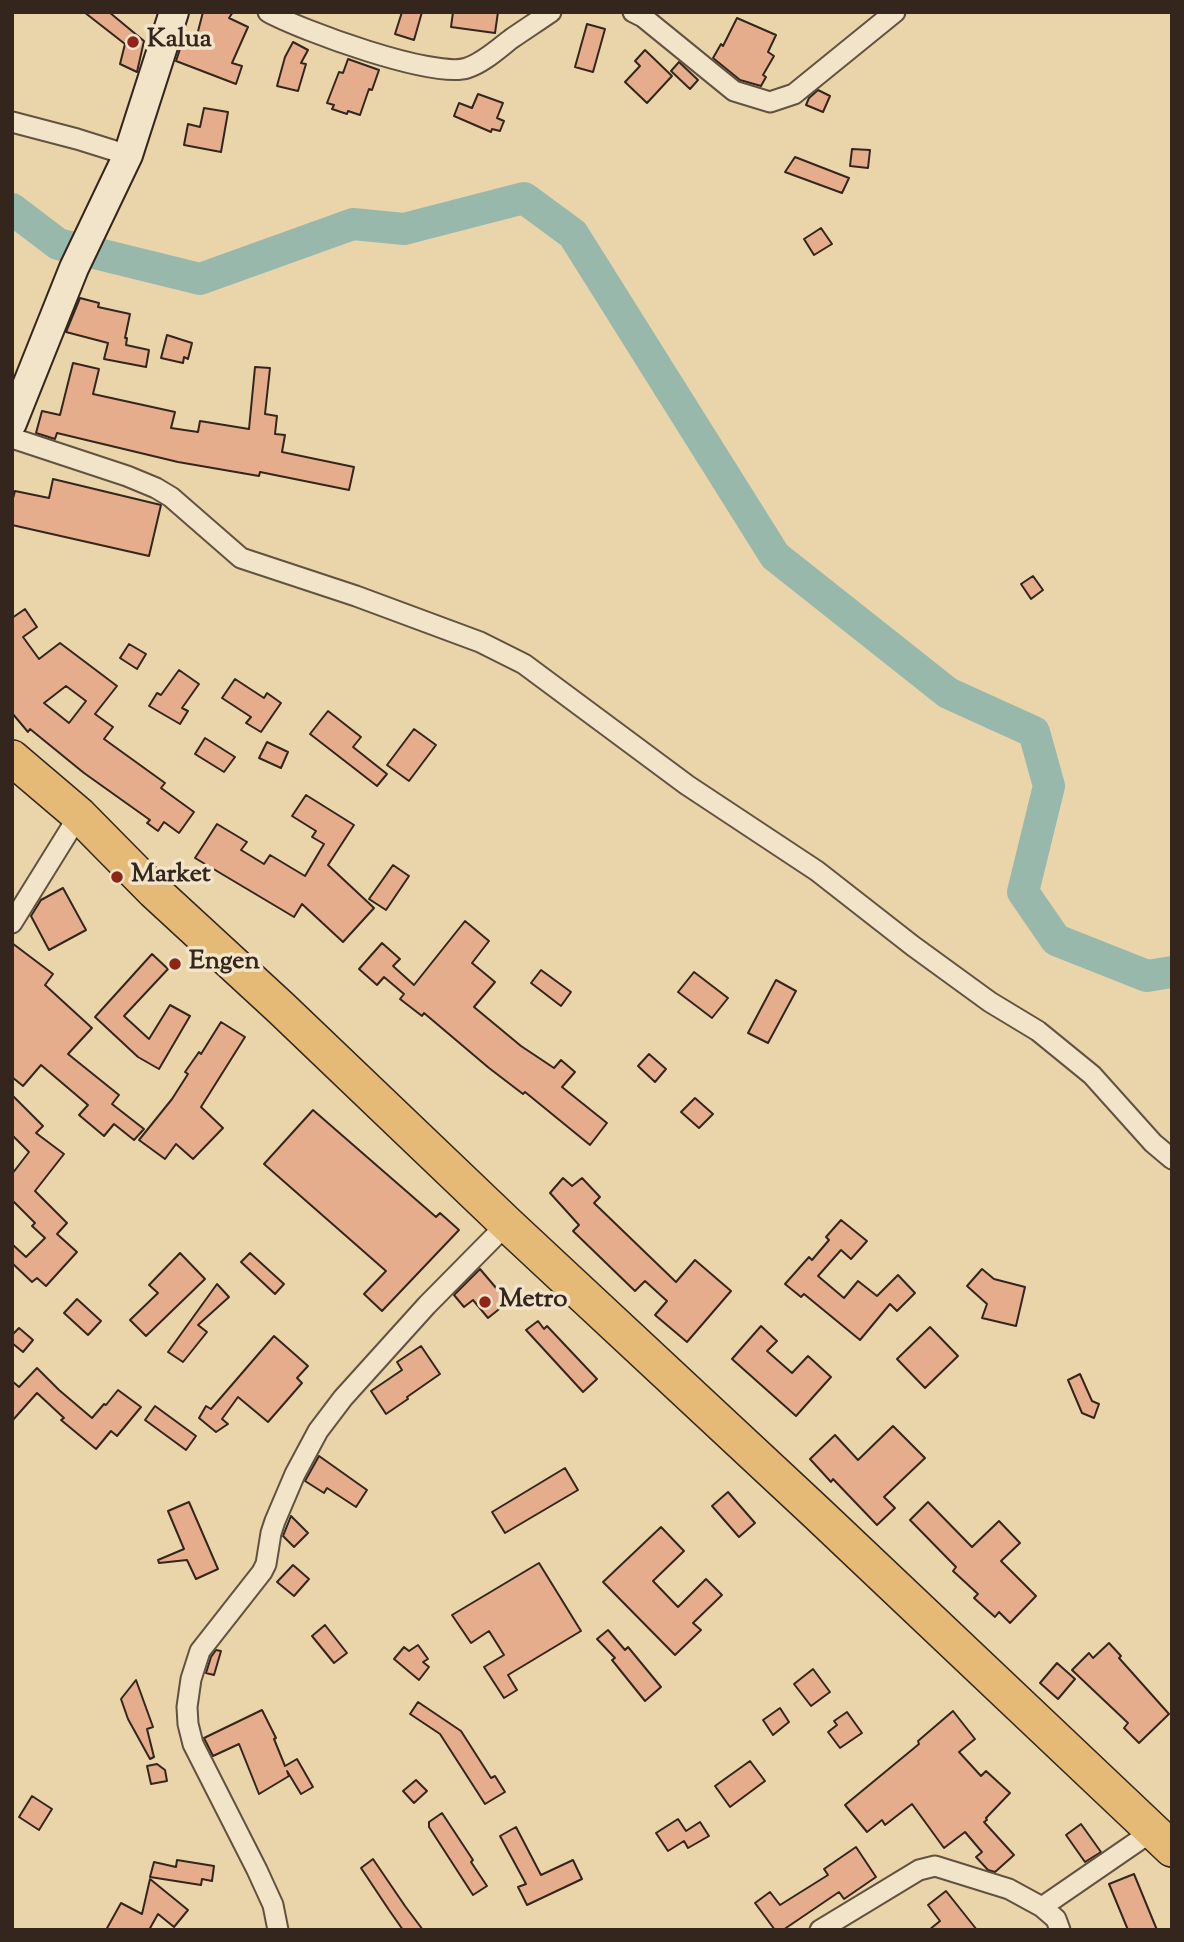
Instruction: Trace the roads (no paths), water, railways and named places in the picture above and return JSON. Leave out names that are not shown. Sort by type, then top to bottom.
[{"type":"highway","points":[[12,758],[79,815],[154,891],[1163,1839]]},
{"type":"street","points":[[12,423],[74,268],[128,155],[174,12]]},
{"type":"street","points":[[268,12],[320,36],[412,64],[457,71],[486,58],[551,12]]},
{"type":"street","points":[[633,12],[643,17],[734,92],[770,102],[793,94],[895,12]]},
{"type":"street","points":[[12,122],[128,155]]},
{"type":"street","points":[[12,438],[156,488],[171,497],[241,558],[356,596],[468,638],[524,664],[687,785],[817,871],[990,1002],[1038,1031],[1092,1075],[1153,1143],[1172,1159]]},
{"type":"street","points":[[12,923],[79,815]]},
{"type":"street","points":[[278,1930],[273,1905],[193,1744],[187,1707],[191,1679],[200,1651],[262,1572],[275,1521],[295,1474],[318,1431],[343,1398],[427,1305],[507,1224]]},
{"type":"street","points":[[1042,1907],[1163,1839]]},
{"type":"street","points":[[820,1930],[919,1870],[936,1866],[1009,1889],[1042,1907],[1056,1919],[1060,1930]]},
{"type":"waterway","points":[[12,209],[58,244],[200,279],[353,224],[404,229],[524,198],[573,234],[775,556],[948,693],[1034,732],[1049,786],[1023,892],[1056,940],[1147,976],[1172,972]]},
{"type":"place","name":"Kalua","points":[[133,42]]},
{"type":"place","name":"Market","points":[[117,877]]},
{"type":"place","name":"Engen","points":[[175,964]]},
{"type":"place","name":"Metro","points":[[485,1302]]}]
